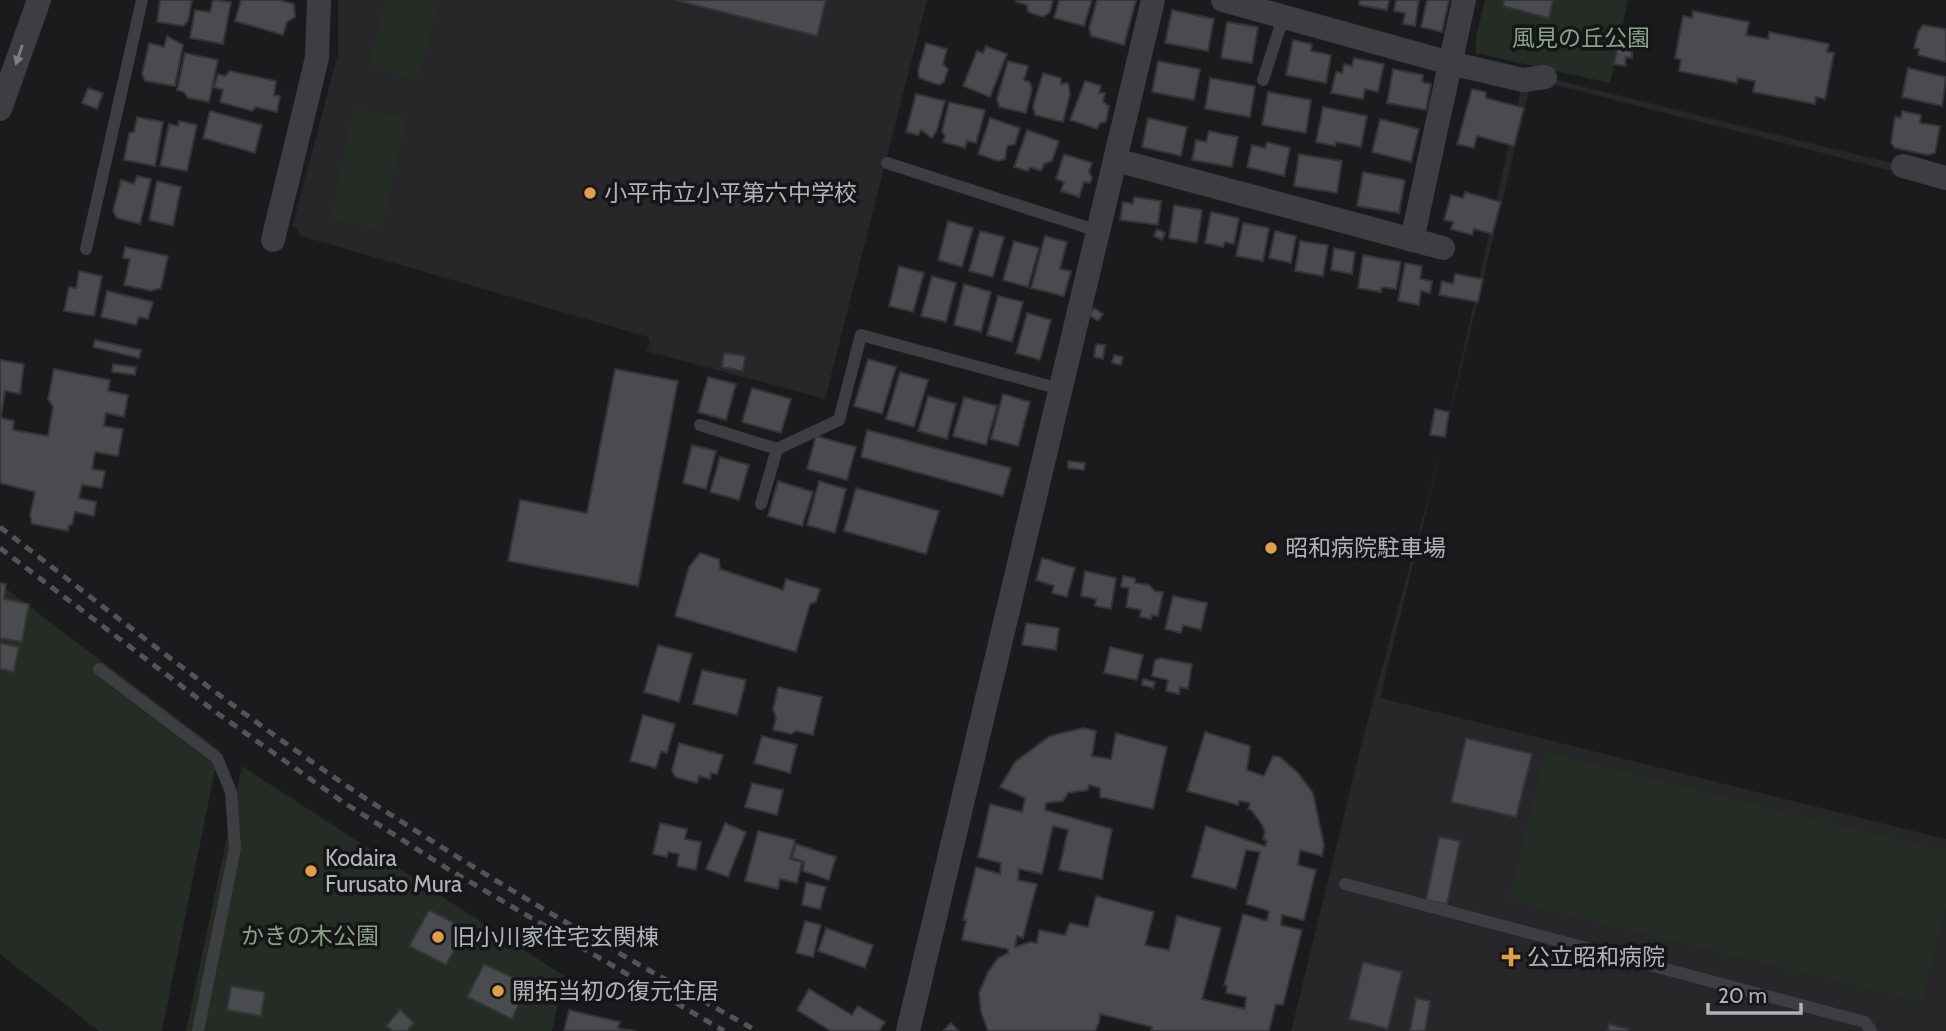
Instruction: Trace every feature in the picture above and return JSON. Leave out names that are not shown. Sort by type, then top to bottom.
[{"type":"street","points":[[0,109],[38,0]]},
{"type":"street","points":[[273,240],[317,58],[319,0]]},
{"type":"street","points":[[908,1031],[1153,0]]},
{"type":"street","points":[[1223,0],[1450,63],[1523,80],[1545,77]]},
{"type":"street","points":[[1412,240],[1464,0]]},
{"type":"street","points":[[1116,160],[1443,248]]},
{"type":"street","points":[[1903,166],[1945,176]]},
{"type":"lane","points":[[86,249],[142,0]]},
{"type":"lane","points":[[1263,80],[1283,18]]},
{"type":"lane","points":[[887,163],[1098,231]]},
{"type":"lane","points":[[700,425],[777,449],[839,420],[861,335],[1060,389]]},
{"type":"lane","points":[[761,504],[777,449]]},
{"type":"lane","points":[[99,669],[217,758],[231,792],[235,848],[198,1031]]},
{"type":"lane","points":[[1345,884],[1865,1022],[1871,1031]]},
{"type":"shaded area","name":"小平市立小平第六中学校","points":[[338,0],[927,0],[825,399],[646,351],[650,343],[648,337],[301,236],[293,224],[338,54]]},
{"type":"shaded area","points":[[1545,77],[1903,166],[1900,173],[1532,79],[1443,443],[1523,80]]},
{"type":"shaded area","points":[[1443,443],[1380,698],[1946,839],[1946,850],[1547,751],[1922,1001],[1946,906],[1946,1031],[1291,1031],[1361,746]]},
{"type":"green space","points":[[386,0],[439,0],[418,80],[369,67]]},
{"type":"green space","name":"風見の丘公園","points":[[1485,0],[1628,0],[1610,83],[1476,53],[1476,37]]},
{"type":"green space","points":[[354,108],[406,119],[381,231],[331,218]]},
{"type":"green space","points":[[0,584],[219,750],[162,1031],[99,1031],[0,954]]},
{"type":"green space","points":[[1546,751],[1946,850],[1946,906],[1922,1002],[1509,900]]},
{"type":"green space","name":"Kodaira Furusato Mura","points":[[242,766],[564,976],[552,1031],[186,1031]]},
{"type":"building","points":[[160,0],[192,0],[188,21],[183,26],[157,22]]},
{"type":"building","points":[[213,0],[231,2],[223,44],[190,38],[195,10],[210,12]]},
{"type":"building","points":[[241,0],[279,0],[294,4],[295,17],[287,22],[283,35],[235,21]]},
{"type":"building","points":[[675,0],[826,0],[817,36]]},
{"type":"building","points":[[1053,0],[1050,12],[1043,17],[1028,12],[1027,5],[1016,2]]},
{"type":"building","points":[[1059,0],[1092,0],[1084,26],[1054,18]]},
{"type":"building","points":[[1097,0],[1136,0],[1124,45],[1091,36],[1089,28]]},
{"type":"building","points":[[1360,0],[1389,0],[1387,10],[1359,5]]},
{"type":"building","points":[[1396,0],[1419,0],[1415,26],[1403,24],[1405,13],[1394,11]]},
{"type":"building","points":[[1427,0],[1449,0],[1442,32],[1421,27]]},
{"type":"building","points":[[1504,0],[1553,0],[1549,18],[1503,6]]},
{"type":"building","points":[[1172,10],[1214,19],[1208,51],[1165,43]]},
{"type":"building","points":[[1693,11],[1749,22],[1746,35],[1768,39],[1769,32],[1829,44],[1827,52],[1834,53],[1825,99],[1816,97],[1815,104],[1753,92],[1755,81],[1738,78],[1737,83],[1679,71],[1681,60],[1675,58],[1683,16],[1692,18]]},
{"type":"building","points":[[1227,22],[1258,27],[1252,63],[1221,58]]},
{"type":"building","points":[[1923,25],[1946,29],[1946,62],[1918,55],[1919,49],[1914,48],[1918,32]]},
{"type":"building","points":[[167,36],[183,45],[175,86],[145,81],[142,74],[149,43],[164,47]]},
{"type":"building","points":[[1293,40],[1312,44],[1311,51],[1331,55],[1326,83],[1286,75]]},
{"type":"building","points":[[926,43],[947,49],[943,64],[948,69],[944,82],[939,85],[919,78],[918,70]]},
{"type":"building","points":[[1618,45],[1632,48],[1632,58],[1626,57],[1625,66],[1614,64]]},
{"type":"building","points":[[986,46],[1007,54],[990,97],[963,86],[977,51],[983,53]]},
{"type":"building","points":[[185,53],[218,60],[209,102],[188,98],[184,92],[177,90]]},
{"type":"building","points":[[1354,58],[1384,64],[1378,92],[1365,89],[1363,99],[1331,93],[1336,72],[1342,73],[1344,64],[1352,66]]},
{"type":"building","points":[[1008,61],[1028,66],[1024,80],[1030,82],[1032,89],[1026,113],[999,107],[997,99]]},
{"type":"building","points":[[1158,61],[1200,69],[1194,100],[1152,92]]},
{"type":"building","points":[[1908,68],[1946,77],[1942,106],[1902,97]]},
{"type":"building","points":[[1393,69],[1423,75],[1422,82],[1431,84],[1426,110],[1387,103]]},
{"type":"building","points":[[230,71],[276,81],[274,95],[280,96],[277,112],[256,107],[252,111],[220,102],[223,90],[214,87],[218,74],[225,76]]},
{"type":"building","points":[[1043,73],[1061,78],[1061,84],[1068,83],[1070,94],[1063,122],[1035,115],[1033,106]]},
{"type":"building","points":[[1210,78],[1255,86],[1250,117],[1205,109]]},
{"type":"building","points":[[1085,81],[1101,86],[1099,93],[1105,93],[1103,102],[1109,106],[1106,122],[1100,123],[1097,129],[1070,120]]},
{"type":"building","points":[[88,88],[103,93],[97,109],[82,103]]},
{"type":"building","points":[[1472,89],[1486,92],[1486,98],[1524,108],[1514,146],[1477,136],[1474,148],[1457,144]]},
{"type":"building","points":[[1268,92],[1311,100],[1306,133],[1262,125]]},
{"type":"building","points":[[916,94],[945,101],[932,138],[921,130],[918,135],[906,132]]},
{"type":"building","points":[[949,102],[985,110],[976,143],[967,141],[965,148],[943,142],[945,136],[942,131]]},
{"type":"building","points":[[1323,107],[1367,116],[1361,147],[1336,142],[1335,146],[1316,142]]},
{"type":"building","points":[[210,111],[262,125],[255,153],[203,138]]},
{"type":"building","points":[[1902,111],[1921,115],[1920,123],[1940,126],[1935,153],[1928,155],[1895,148],[1891,143],[1895,117],[1901,118]]},
{"type":"building","points":[[137,117],[163,122],[155,166],[124,160],[129,133],[134,132]]},
{"type":"building","points":[[990,118],[1020,128],[1015,144],[1007,146],[1005,159],[998,161],[978,154]]},
{"type":"building","points":[[1148,118],[1187,127],[1181,156],[1142,147]]},
{"type":"building","points":[[1380,119],[1419,129],[1411,162],[1372,152]]},
{"type":"building","points":[[179,121],[197,125],[187,171],[160,166],[169,124],[178,126]]},
{"type":"building","points":[[1027,130],[1059,141],[1052,161],[1044,164],[1041,171],[1030,167],[1028,171],[1014,167]]},
{"type":"building","points":[[1209,131],[1238,137],[1232,167],[1192,160],[1196,140],[1206,142]]},
{"type":"building","points":[[1267,142],[1290,148],[1284,176],[1247,167],[1252,145],[1265,148]]},
{"type":"building","points":[[1064,154],[1092,163],[1090,183],[1084,182],[1079,197],[1061,191],[1064,182],[1056,179]]},
{"type":"building","points":[[1299,154],[1342,161],[1337,193],[1294,186]]},
{"type":"building","points":[[1363,172],[1405,180],[1399,213],[1357,206]]},
{"type":"building","points":[[137,176],[151,179],[140,224],[117,218],[113,211],[121,180],[134,184]]},
{"type":"building","points":[[157,181],[181,187],[173,226],[149,220]]},
{"type":"building","points":[[1465,192],[1501,202],[1492,234],[1474,229],[1472,235],[1451,229],[1453,222],[1444,220],[1451,195],[1463,198]]},
{"type":"building","points":[[1134,197],[1161,201],[1158,225],[1120,220],[1123,202],[1133,204]]},
{"type":"building","points":[[1174,205],[1202,210],[1197,243],[1169,238]]},
{"type":"building","points":[[1211,212],[1239,218],[1234,244],[1225,242],[1223,247],[1205,243]]},
{"type":"building","points":[[948,221],[973,228],[962,267],[938,260]]},
{"type":"building","points":[[1243,223],[1269,228],[1263,261],[1236,256]]},
{"type":"building","points":[[1157,229],[1165,233],[1162,240],[1154,236]]},
{"type":"building","points":[[980,231],[1004,237],[993,277],[969,271]]},
{"type":"building","points":[[1275,231],[1296,236],[1291,263],[1269,258]]},
{"type":"building","points":[[1045,236],[1067,242],[1060,269],[1071,271],[1064,296],[1031,288]]},
{"type":"building","points":[[1014,241],[1039,248],[1028,287],[1003,280]]},
{"type":"building","points":[[1300,241],[1328,245],[1323,276],[1295,271]]},
{"type":"building","points":[[125,247],[168,256],[161,288],[151,291],[124,285],[130,259],[123,258]]},
{"type":"building","points":[[1334,248],[1355,252],[1352,274],[1331,270]]},
{"type":"building","points":[[1363,255],[1401,262],[1396,289],[1382,287],[1381,292],[1358,288]]},
{"type":"building","points":[[1405,263],[1422,266],[1420,279],[1432,281],[1430,293],[1421,291],[1419,305],[1398,301]]},
{"type":"building","points":[[899,266],[924,273],[913,312],[889,306]]},
{"type":"building","points":[[79,271],[102,276],[94,316],[64,311],[69,287],[76,288]]},
{"type":"building","points":[[1455,274],[1483,279],[1478,302],[1439,295],[1442,281],[1453,284]]},
{"type":"building","points":[[932,276],[956,283],[946,322],[921,316]]},
{"type":"building","points":[[964,284],[991,292],[981,332],[954,325]]},
{"type":"building","points":[[107,291],[153,302],[148,319],[139,317],[136,325],[101,317]]},
{"type":"building","points":[[998,296],[1023,302],[1012,342],[987,335]]},
{"type":"building","points":[[1094,308],[1103,314],[1098,321],[1089,315]]},
{"type":"building","points":[[1027,313],[1051,320],[1040,360],[1016,353]]},
{"type":"building","points":[[95,340],[141,350],[139,358],[93,347]]},
{"type":"building","points":[[1096,344],[1105,345],[1103,359],[1094,357]]},
{"type":"building","points":[[724,353],[745,356],[743,371],[722,367]]},
{"type":"building","points":[[1114,355],[1123,357],[1121,365],[1112,363]]},
{"type":"building","points":[[868,359],[896,367],[882,414],[854,406]]},
{"type":"building","points":[[0,360],[24,364],[20,394],[5,391],[1,418],[14,421],[13,430],[48,436],[53,407],[48,399],[54,369],[110,380],[108,391],[128,395],[124,417],[106,413],[104,426],[123,429],[118,456],[95,452],[92,469],[105,471],[102,488],[82,485],[79,498],[96,502],[94,516],[75,512],[68,531],[32,524],[30,515],[35,492],[0,483]]},
{"type":"building","points":[[113,364],[136,367],[135,375],[112,372]]},
{"type":"building","points":[[615,369],[678,381],[638,586],[508,561],[520,500],[587,513]]},
{"type":"building","points":[[900,372],[928,380],[914,427],[886,419]]},
{"type":"building","points":[[708,377],[736,384],[726,420],[698,412]]},
{"type":"building","points":[[752,388],[791,399],[781,433],[742,422]]},
{"type":"building","points":[[1003,394],[1030,402],[1018,446],[991,439]]},
{"type":"building","points":[[928,396],[956,404],[947,439],[918,431]]},
{"type":"building","points":[[964,397],[997,406],[986,445],[953,436]]},
{"type":"building","points":[[1435,409],[1449,412],[1445,437],[1430,435]]},
{"type":"building","points":[[867,430],[1011,468],[1003,496],[861,457]]},
{"type":"building","points":[[816,436],[856,447],[847,480],[807,469]]},
{"type":"building","points":[[692,445],[716,451],[706,489],[683,483]]},
{"type":"building","points":[[720,457],[749,465],[739,500],[710,492]]},
{"type":"building","points":[[1068,461],[1085,463],[1084,470],[1068,468]]},
{"type":"building","points":[[778,481],[813,492],[802,526],[768,516]]},
{"type":"building","points":[[819,481],[846,489],[835,533],[807,525]]},
{"type":"building","points":[[856,488],[939,511],[926,554],[844,531]]},
{"type":"building","points":[[700,553],[719,559],[720,569],[783,590],[786,579],[820,589],[816,602],[810,604],[796,652],[675,616],[689,567]]},
{"type":"building","points":[[1042,558],[1075,568],[1067,597],[1052,593],[1054,586],[1036,580]]},
{"type":"building","points":[[1085,571],[1116,578],[1111,609],[1095,606],[1096,599],[1081,596]]},
{"type":"building","points":[[1123,576],[1135,578],[1135,583],[1149,585],[1155,591],[1163,592],[1158,616],[1152,615],[1151,619],[1140,617],[1141,610],[1126,607],[1129,588],[1121,587]]},
{"type":"building","points":[[0,583],[6,584],[4,599],[29,604],[22,642],[0,638]]},
{"type":"building","points":[[1173,596],[1207,603],[1201,630],[1183,625],[1181,633],[1165,629]]},
{"type":"building","points":[[1026,623],[1059,628],[1056,650],[1022,645]]},
{"type":"building","points":[[0,643],[19,647],[14,672],[0,669]]},
{"type":"building","points":[[658,645],[692,654],[679,702],[644,692]]},
{"type":"building","points":[[1110,647],[1143,655],[1137,680],[1104,673]]},
{"type":"building","points":[[1160,658],[1192,664],[1188,689],[1180,687],[1179,694],[1166,691],[1168,680],[1152,676],[1155,660]]},
{"type":"building","points":[[702,670],[746,680],[737,715],[693,704]]},
{"type":"building","points":[[1143,679],[1155,682],[1153,688],[1142,685]]},
{"type":"building","points":[[778,687],[822,697],[813,735],[773,730],[776,718],[773,709]]},
{"type":"building","points":[[643,715],[675,724],[667,753],[661,751],[656,768],[630,761]]},
{"type":"building","points":[[1083,728],[1096,731],[1092,756],[1111,759],[1116,733],[1167,747],[1153,809],[1100,797],[1100,788],[1089,785],[1088,790],[1068,793],[1063,801],[1046,803],[1045,810],[1112,829],[1102,879],[1059,870],[1068,830],[1053,826],[1042,874],[1019,869],[1018,880],[1037,884],[1023,938],[1017,936],[1015,947],[1030,942],[1037,943],[1039,930],[1065,935],[1070,923],[1088,927],[1096,896],[1154,912],[1145,945],[1169,950],[1177,916],[1221,928],[1202,999],[1245,1009],[1246,997],[1226,993],[1227,986],[1224,985],[1243,914],[1267,921],[1269,911],[1246,904],[1260,852],[1246,850],[1236,889],[1192,877],[1206,826],[1265,846],[1265,832],[1261,823],[1248,809],[1250,803],[1239,801],[1238,805],[1187,791],[1205,732],[1250,746],[1247,770],[1264,776],[1273,756],[1280,757],[1298,773],[1313,793],[1324,845],[1322,856],[1300,850],[1298,865],[1316,870],[1304,920],[1282,915],[1281,925],[1302,930],[1283,1005],[1276,1004],[1269,1031],[1151,1031],[1152,1027],[1100,1014],[1095,1031],[988,1031],[981,1012],[979,993],[988,972],[998,958],[1008,953],[1008,949],[962,940],[966,920],[963,920],[976,867],[1000,874],[1001,863],[978,857],[990,804],[1022,812],[1025,798],[1000,787],[1015,762],[1050,736]]},
{"type":"building","points":[[762,736],[797,745],[790,773],[754,763]]},
{"type":"building","points":[[1466,738],[1532,754],[1516,817],[1451,802]]},
{"type":"building","points":[[679,743],[723,755],[717,774],[711,773],[710,779],[699,776],[697,783],[675,777],[672,770]]},
{"type":"building","points":[[752,783],[783,790],[777,815],[745,807]]},
{"type":"building","points":[[660,823],[687,829],[685,839],[701,842],[696,870],[677,866],[679,854],[668,852],[667,857],[653,854]]},
{"type":"building","points":[[725,823],[746,832],[728,877],[706,869]]},
{"type":"building","points":[[758,831],[795,840],[790,859],[802,862],[797,883],[780,879],[778,889],[745,881]]},
{"type":"building","points":[[1439,837],[1460,841],[1447,904],[1426,900]]},
{"type":"building","points":[[796,844],[836,857],[829,880],[803,871],[804,862],[792,858]]},
{"type":"building","points":[[806,882],[826,887],[820,909],[802,905]]},
{"type":"building","name":"旧小川家住宅玄関棟","points":[[429,910],[466,929],[446,965],[409,946]]},
{"type":"building","points":[[805,921],[821,925],[813,957],[796,953]]},
{"type":"building","points":[[826,928],[873,945],[865,968],[818,951]]},
{"type":"building","points":[[1363,962],[1402,972],[1388,1029],[1349,1019]]},
{"type":"building","name":"開拓当初の復元住居","points":[[484,964],[528,985],[512,1019],[467,997]]},
{"type":"building","points":[[231,986],[265,992],[261,1016],[227,1010]]},
{"type":"building","points":[[809,989],[852,1015],[858,1006],[885,1022],[879,1031],[831,1031],[797,1010]]},
{"type":"building","points":[[1416,998],[1430,1001],[1425,1031],[1410,1031]]},
{"type":"building","points":[[400,1009],[414,1023],[407,1031],[393,1031],[386,1026]]},
{"type":"building","points":[[569,1010],[620,1022],[618,1028],[636,1031],[564,1031]]},
{"type":"building","points":[[951,1023],[959,1031],[943,1031]]},
{"type":"building","points":[[1609,1024],[1628,1029],[1608,1031]]},
{"type":"railway","points":[[0,527],[213,690],[344,784],[548,912],[757,1031]]},
{"type":"railway","points":[[0,548],[217,713],[343,802],[448,869],[724,1031]]},
{"type":"place","name":"小平市立小平第六中学校","points":[[590,193]]},
{"type":"place","name":"昭和病院駐車場","points":[[1271,548]]},
{"type":"place","name":"Kodaira Furusato Mura","points":[[311,871]]},
{"type":"place","name":"旧小川家住宅玄関棟","points":[[438,937]]},
{"type":"place","name":"公立昭和病院","points":[[1511,957]]},
{"type":"place","name":"開拓当初の復元住居","points":[[498,991]]},
{"type":"park label","name":"かきの木公園","points":[[310,936]]}]
